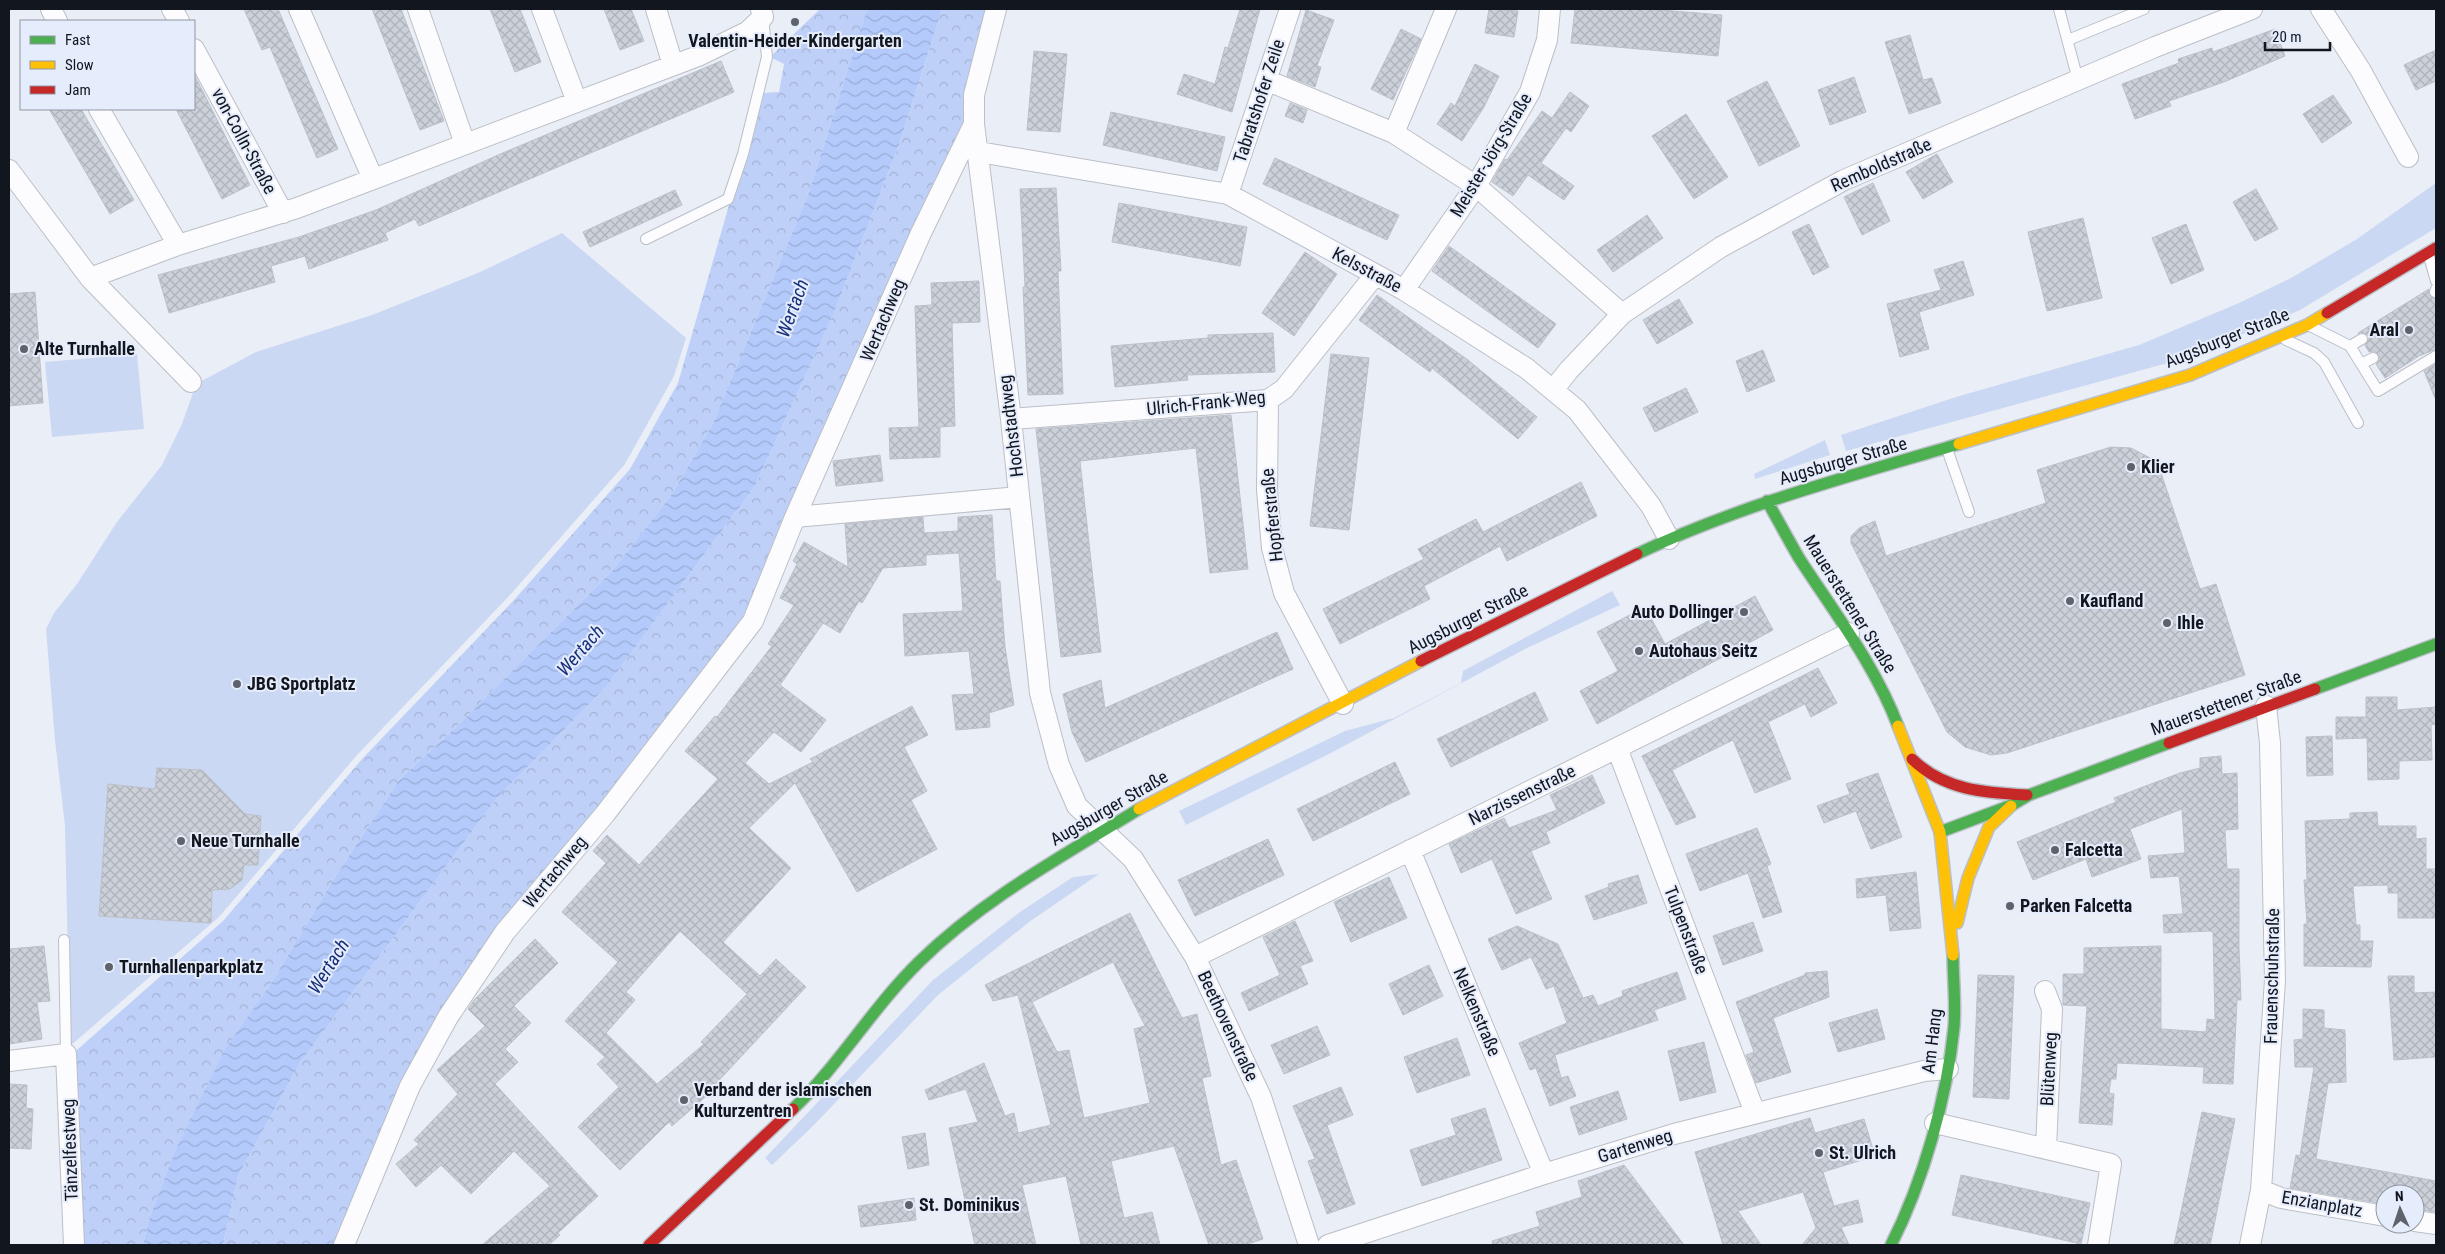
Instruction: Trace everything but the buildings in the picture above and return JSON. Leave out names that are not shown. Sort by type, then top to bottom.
[{"type":"main road","name":"Augsburger Straße","points":[[650,1245],[797,1105],[918,963],[964,923],[1007,890],[1102,830],[1158,798],[1343,704],[1443,649],[1669,539],[1768,501],[2190,375],[2306,325],[2432,250]]},
{"type":"main road","name":"Mauerstettener Straße","points":[[1768,501],[1799,556],[1849,633],[1891,707],[1940,832],[2012,805],[2028,795],[2436,644]]},
{"type":"main road","name":"Mauerstettener Straße","points":[[1910,756],[1924,772],[1944,783],[1990,793],[2028,795]]},
{"type":"main road","name":"Mauerstettener Straße","points":[[1953,939],[1968,878],[1989,827],[2012,805]]},
{"type":"main road","name":"Am Hang","points":[[1891,1245],[1910,1210],[1935,1123],[1948,1068],[1954,1026],[1953,939],[1940,832]]},
{"type":"street","points":[[50,9],[56,20]]},
{"type":"street","points":[[172,9],[178,20]]},
{"type":"street","points":[[299,9],[373,179]]},
{"type":"street","points":[[418,9],[465,144]]},
{"type":"street","points":[[542,9],[577,102]]},
{"type":"street","points":[[656,9],[673,65]]},
{"type":"street","name":"Hochstadtweg","points":[[996,9],[974,95],[974,124],[979,152],[1010,419],[1040,693],[1059,765],[1077,806],[1102,830]]},
{"type":"street","name":"Tabratshofer Zeile","points":[[1228,194],[1290,9]]},
{"type":"street","points":[[1394,133],[1446,9]]},
{"type":"street","name":"Meister-Jörg-Straße","points":[[1404,290],[1476,186],[1530,92],[1547,40],[1550,9]]},
{"type":"street","points":[[2320,9],[2361,71],[2408,157]]},
{"type":"street","name":"Remboldstraße","points":[[1553,390],[1569,370],[1622,314],[1721,247],[1844,180],[2245,10]]},
{"type":"street","name":"von-Colln-Straße","points":[[90,278],[178,245],[283,213],[673,65],[747,32],[762,13]]},
{"type":"street","name":"von-Colln-Straße","points":[[195,50],[283,213]]},
{"type":"street","points":[[1266,80],[1394,133],[1476,186],[1622,314]]},
{"type":"street","points":[[100,110],[178,245]]},
{"type":"street","name":"Wertachweg","points":[[344,1245],[410,1086],[448,1018],[505,932],[605,814],[753,621],[795,518],[921,233],[974,124]]},
{"type":"street","name":"Kelsstraße","points":[[979,152],[1228,194],[1404,290],[1526,368],[1577,410],[1651,506],[1669,539]]},
{"type":"street","points":[[9,170],[90,278],[191,382]]},
{"type":"street","name":"Ulrich-Frank-Weg","points":[[1010,419],[1268,400],[1284,389],[1375,275]]},
{"type":"street","name":"Hopferstraße","points":[[1268,400],[1267,490],[1272,548],[1284,593],[1343,704]]},
{"type":"street","points":[[795,518],[1019,497]]},
{"type":"street","name":"Narzissenstraße","points":[[1195,957],[1849,633]]},
{"type":"street","name":"Frauenschuhstraße","points":[[2250,1245],[2260,1190],[2275,980],[2270,743],[2266,706]]},
{"type":"street","name":"Tulpenstraße","points":[[1617,748],[1754,1114]]},
{"type":"street","name":"Beethovenstraße","points":[[1102,830],[1132,859],[1195,957],[1262,1097],[1309,1245]]},
{"type":"street","name":"Nelkenstraße","points":[[1410,850],[1544,1174]]},
{"type":"street","name":"Blütenweg","points":[[2045,991],[2052,1009],[2046,1149]]},
{"type":"street","points":[[9,1061],[66,1054]]},
{"type":"street","name":"Tänzelfestweg","points":[[66,1054],[74,1245]]},
{"type":"street","name":"Gartenweg","points":[[1328,1245],[1544,1174],[1674,1134],[1924,1071],[1948,1068]]},
{"type":"street","points":[[1935,1123],[2111,1164],[2098,1245]]},
{"type":"street","name":"Enzianplatz","points":[[2260,1190],[2281,1198],[2375,1214]]},
{"type":"lane","points":[[2059,9],[2078,80]]},
{"type":"lane","points":[[2068,40],[2144,9]]},
{"type":"lane","points":[[646,239],[728,199],[743,154],[767,57],[762,13]]},
{"type":"lane","points":[[2432,250],[2436,281]]},
{"type":"lane","points":[[2306,325],[2350,346],[2378,391],[2433,355]]},
{"type":"lane","points":[[2280,337],[2314,353],[2324,362],[2358,423]]},
{"type":"lane","points":[[2350,346],[2362,339]]},
{"type":"lane","points":[[2362,364],[2373,358]]},
{"type":"lane","points":[[1947,449],[1969,512]]},
{"type":"lane","points":[[64,940],[66,1054]]},
{"type":"shaded area","points":[[2436,183],[2436,228],[2300,310],[2186,358],[1846,451],[1841,435],[1956,397],[2139,345],[2239,303],[2291,278],[2357,239]]},
{"type":"shaded area","name":"JBG Sportplatz","points":[[562,233],[686,338],[674,376],[625,464],[511,594],[357,755],[219,917],[70,1046],[65,826],[55,740],[46,629],[54,613],[77,584],[117,522],[162,465],[182,424],[196,384],[256,352],[372,315],[478,273]]},
{"type":"shaded area","points":[[137,354],[144,429],[52,437],[45,362]]},
{"type":"shaded area","points":[[1825,440],[1830,455],[1755,479],[1754,474]]},
{"type":"shaded area","points":[[1612,591],[1620,605],[1527,648],[1329,754],[1186,825],[1179,811],[1345,731],[1394,718],[1461,683],[1463,671]]},
{"type":"shaded area","points":[[1099,874],[1029,922],[938,995],[813,1126],[772,1165],[765,1158],[933,980],[1020,912],[1073,877]]},
{"type":"green space","points":[[820,9],[867,9],[809,192],[713,423],[672,494],[612,571],[455,728],[399,780],[335,877],[270,985],[226,1049],[174,1153],[148,1222],[143,1245],[77,1245],[69,1057],[223,921],[363,758],[514,600],[630,469],[678,383],[761,93],[779,92],[784,64],[770,57]]},
{"type":"green space","points":[[942,9],[988,9],[970,124],[749,620],[599,810],[498,929],[337,1245],[223,1245],[238,1176],[300,1063],[497,798],[605,688],[755,486],[834,313],[900,142]]},
{"type":"water","name":"Wertach","points":[[867,9],[942,9],[900,142],[834,313],[755,486],[605,688],[497,798],[300,1063],[238,1176],[223,1245],[143,1245],[148,1222],[174,1153],[225,1049],[270,985],[335,877],[399,780],[455,728],[612,571],[672,494],[713,423],[809,192]]},
{"type":"traffic: fast","points":[[1637,554],[1755,506],[1959,444]]},
{"type":"traffic: fast","points":[[1767,501],[1799,558],[1866,660],[1889,703],[1898,726]]},
{"type":"traffic: fast","points":[[2315,689],[2436,644]]},
{"type":"traffic: fast","points":[[1940,832],[2012,805],[2029,795],[2169,743]]},
{"type":"traffic: fast","points":[[793,1109],[826,1074],[902,979],[944,939],[997,898],[1053,861],[1139,809]]},
{"type":"traffic: fast","points":[[1891,1245],[1903,1220],[1923,1167],[1946,1082],[1955,1018],[1953,955]]},
{"type":"traffic: slow","points":[[1959,444],[2190,375],[2307,325],[2327,313]]},
{"type":"traffic: slow","points":[[1139,809],[1421,661]]},
{"type":"traffic: slow","points":[[1898,726],[1940,832],[1953,955]]},
{"type":"traffic: slow","points":[[1957,923],[1968,878],[1989,827],[2011,806]]},
{"type":"traffic: jam","points":[[2327,313],[2436,248]]},
{"type":"traffic: jam","points":[[1421,661],[1637,554]]},
{"type":"traffic: jam","points":[[2169,743],[2315,689]]},
{"type":"traffic: jam","points":[[1912,759],[1937,777],[1965,788],[1995,793],[2027,795]]},
{"type":"traffic: jam","points":[[649,1245],[793,1109]]},
{"type":"place","name":"Valentin-Heider-Kindergarten","points":[[795,22]]},
{"type":"place","name":"Aral","points":[[2409,330]]},
{"type":"place","name":"Alte Turnhalle","points":[[24,349]]},
{"type":"place","name":"Klier","points":[[2131,467]]},
{"type":"place","name":"Kaufland","points":[[2070,601]]},
{"type":"place","name":"Auto Dollinger","points":[[1744,612]]},
{"type":"place","name":"Ihle","points":[[2167,623]]},
{"type":"place","name":"Autohaus Seitz","points":[[1639,651]]},
{"type":"place","name":"JBG Sportplatz","points":[[237,684]]},
{"type":"place","name":"Neue Turnhalle","points":[[181,841]]},
{"type":"place","name":"Falcetta","points":[[2055,850]]},
{"type":"place","name":"Parken Falcetta","points":[[2010,906]]},
{"type":"place","name":"Turnhallenparkplatz","points":[[109,967]]},
{"type":"place","name":"Verband der islamischen Kulturzentren","points":[[684,1100]]},
{"type":"place","name":"St. Ulrich","points":[[1819,1153]]},
{"type":"place","name":"St. Dominikus","points":[[909,1205]]}]
